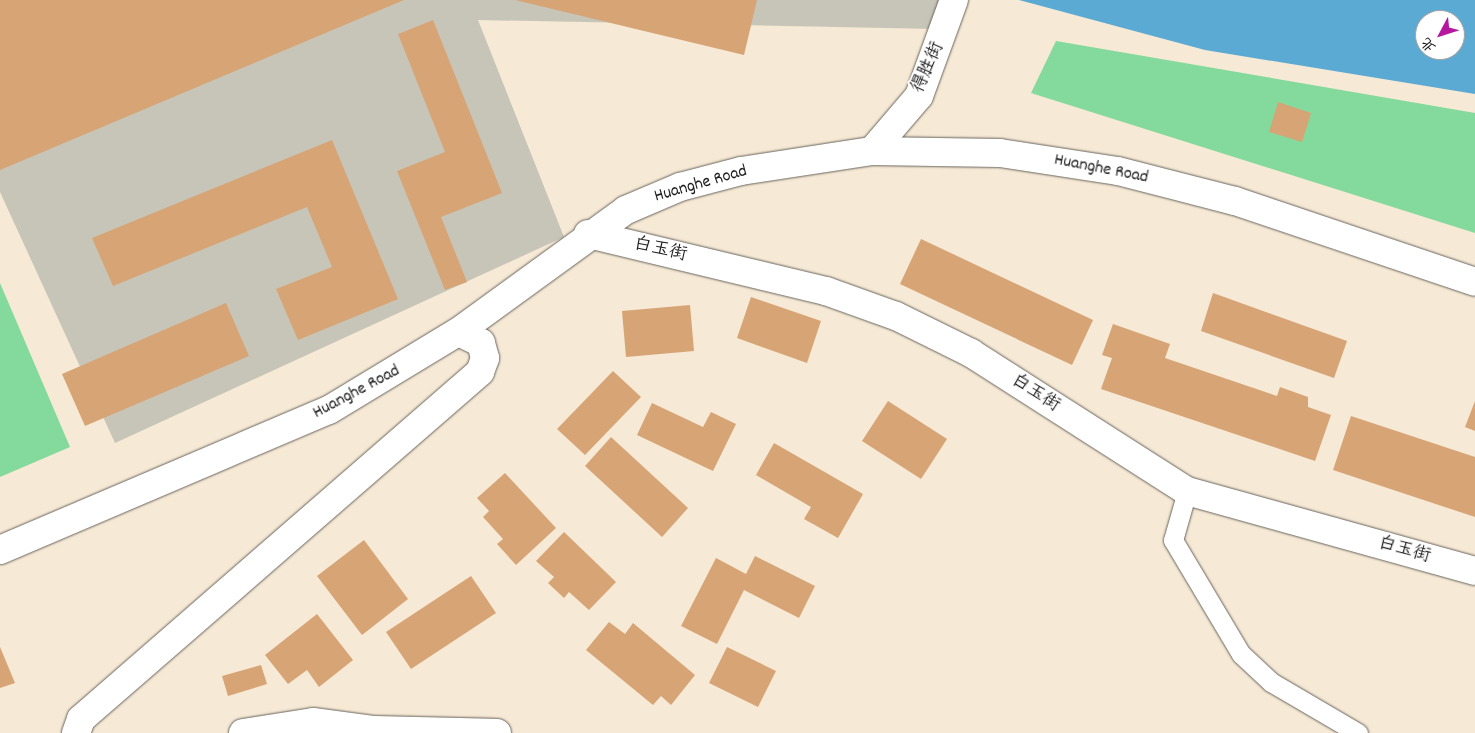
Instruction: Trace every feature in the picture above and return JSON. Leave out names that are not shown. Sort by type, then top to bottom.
[{"type":"street","name":"得胜街","points":[[872,151],[919,96],[954,0]]},
{"type":"street","name":"Huanghe Road","points":[[0,550],[330,410],[458,332],[588,234],[626,210],[680,188],[741,171],[872,151],[1000,153],[1118,171],[1235,201],[1475,282]]},
{"type":"street","name":"白玉街","points":[[588,234],[826,290],[896,316],[971,353],[1187,491],[1475,571]]},
{"type":"street","points":[[76,733],[81,719],[480,372],[485,358],[481,344],[458,332]]},
{"type":"street","points":[[244,733],[313,722],[374,730],[496,733]]},
{"type":"lane","points":[[1187,491],[1173,540],[1241,654],[1271,682],[1358,733]]},
{"type":"shaded area","points":[[0,0],[944,0],[936,29],[478,20],[564,237],[115,443],[0,192]]},
{"type":"green space","points":[[1056,41],[1475,113],[1475,233],[1031,93]]},
{"type":"green space","points":[[0,283],[70,447],[0,477]]},
{"type":"water","points":[[1019,0],[1475,0],[1475,94],[1205,50]]},
{"type":"building","points":[[0,0],[404,0],[0,170]]},
{"type":"building","points":[[515,0],[757,0],[744,55]]},
{"type":"building","points":[[433,20],[502,193],[441,217],[467,282],[445,290],[397,171],[445,152],[398,34]]},
{"type":"building","points":[[1278,102],[1311,113],[1302,142],[1269,132]]},
{"type":"building","points":[[332,140],[398,299],[298,340],[276,289],[332,267],[307,207],[113,286],[92,238]]},
{"type":"building","points":[[921,239],[1093,320],[1072,365],[900,284]]},
{"type":"building","points":[[1213,293],[1347,341],[1334,378],[1201,331]]},
{"type":"building","points":[[751,297],[821,321],[807,363],[737,338]]},
{"type":"building","points":[[226,303],[249,356],[85,426],[62,374]]},
{"type":"building","points":[[690,305],[694,351],[626,357],[622,311]]},
{"type":"building","points":[[1113,324],[1170,344],[1165,358],[1277,396],[1280,387],[1308,397],[1308,407],[1331,415],[1315,461],[1101,389],[1112,358],[1102,355]]},
{"type":"building","points":[[613,371],[641,397],[585,455],[557,429]]},
{"type":"building","points":[[888,401],[947,439],[921,479],[862,441]]},
{"type":"building","points":[[1475,401],[1475,431],[1465,427]]},
{"type":"building","points":[[652,403],[703,427],[711,412],[736,424],[713,471],[637,435]]},
{"type":"building","points":[[1351,416],[1475,457],[1475,517],[1333,470]]},
{"type":"building","points":[[611,437],[688,508],[662,537],[585,466]]},
{"type":"building","points":[[774,443],[863,494],[838,538],[804,519],[811,507],[756,475]]},
{"type":"building","points":[[505,473],[556,528],[516,565],[497,544],[503,539],[483,517],[489,511],[477,498]]},
{"type":"building","points":[[564,532],[616,582],[589,610],[569,592],[564,598],[548,583],[554,577],[536,561]]},
{"type":"building","points":[[364,540],[408,599],[362,635],[317,576]]},
{"type":"building","points":[[755,556],[815,586],[799,618],[744,590],[717,644],[681,626],[716,558],[746,574]]},
{"type":"building","points":[[471,576],[496,613],[411,669],[386,632]]},
{"type":"building","points":[[317,614],[353,660],[319,687],[307,670],[288,684],[265,655]]},
{"type":"building","points":[[609,622],[625,634],[633,623],[695,675],[671,705],[661,696],[653,705],[586,650]]},
{"type":"building","points":[[0,647],[15,683],[0,688]]},
{"type":"building","points":[[727,647],[776,671],[758,707],[709,683]]},
{"type":"building","points":[[261,665],[267,684],[228,696],[222,676]]}]
